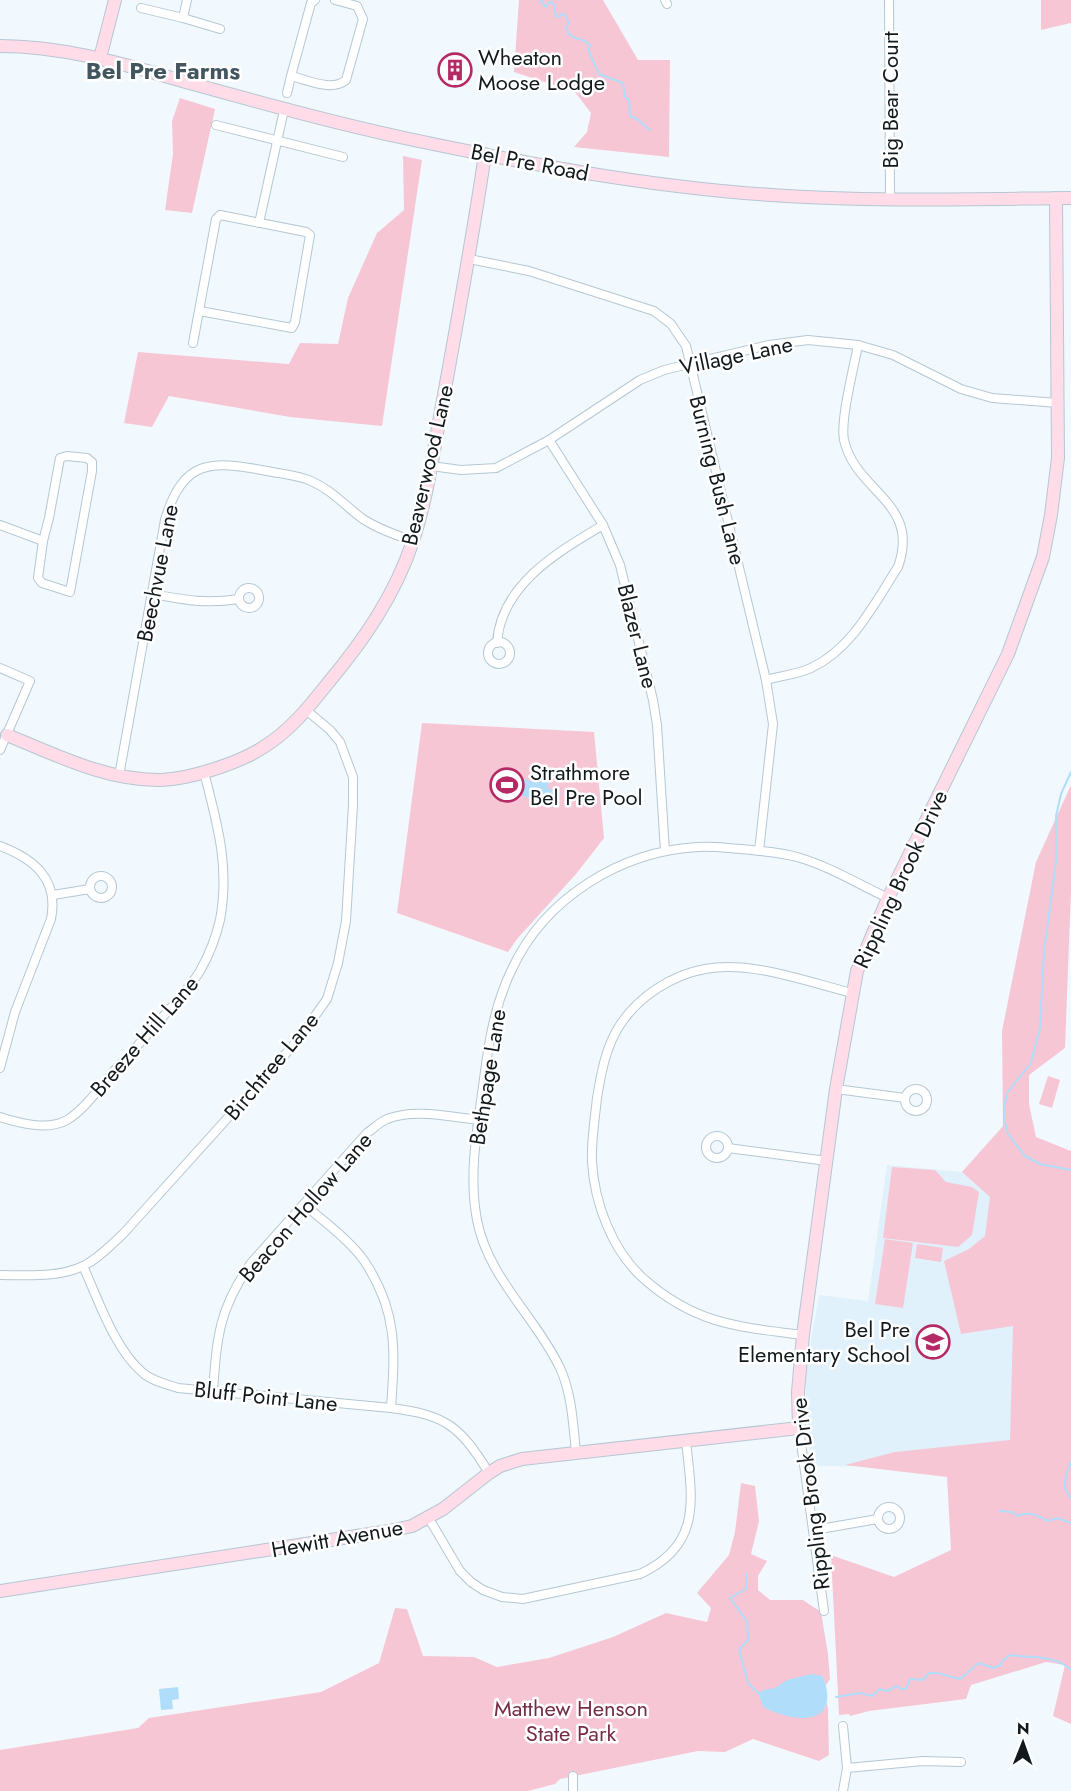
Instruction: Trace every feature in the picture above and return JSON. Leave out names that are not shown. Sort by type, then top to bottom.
[{"type":"street","points":[[100,58],[115,0]]},
{"type":"street","points":[[183,18],[187,0]]},
{"type":"street","points":[[287,93],[311,3],[315,0]]},
{"type":"street","points":[[291,76],[334,86],[346,80],[363,19],[357,6],[335,0]]},
{"type":"street","name":"Big Bear Court","points":[[889,0],[890,199]]},
{"type":"street","points":[[141,8],[220,29]]},
{"type":"street","name":"Bel Pre Road","points":[[0,46],[41,47],[100,58],[284,110],[404,138],[621,179],[768,195],[890,199],[1071,198]]},
{"type":"street","points":[[259,223],[284,110]]},
{"type":"street","points":[[216,125],[343,157]]},
{"type":"street","name":"Beaverwood Lane","points":[[3,734],[87,767],[119,776],[163,780],[232,764],[282,734],[306,710],[360,644],[390,598],[413,541],[431,465],[469,259],[485,154]]},
{"type":"street","name":"Rippling Brook Drive","points":[[824,1611],[799,1428],[798,1392],[803,1335],[836,1089],[857,971],[888,898],[1008,654],[1043,557],[1058,458],[1056,198]]},
{"type":"street","points":[[193,343],[216,219],[220,215],[306,232],[310,235],[295,322],[291,328],[200,312]]},
{"type":"street","name":"Burning Bush Lane","points":[[469,259],[529,271],[654,312],[671,324],[686,346],[766,680],[772,724],[759,851]]},
{"type":"street","name":"Village Lane","points":[[431,465],[461,471],[496,468],[549,440],[640,380],[664,370],[769,345],[808,340],[858,345],[893,355],[961,389],[992,398],[1058,403]]},
{"type":"street","points":[[766,680],[809,669],[833,656],[853,635],[898,567],[903,555],[902,529],[893,509],[858,470],[844,439],[844,421],[858,345]]},
{"type":"street","name":"Blazer Lane","points":[[549,440],[603,525],[620,565],[657,725],[665,851]]},
{"type":"street","points":[[67,456],[87,458],[92,462],[92,471],[70,592],[50,586],[38,578],[43,541],[60,458],[67,456]]},
{"type":"street","name":"Beechvue Lane","points":[[119,776],[165,520],[178,486],[193,473],[205,467],[221,464],[310,480],[333,493],[364,519],[389,533],[413,541]]},
{"type":"street","points":[[0,525],[43,541]]},
{"type":"street","points":[[496,643],[497,633],[506,609],[531,574],[552,555],[603,525]]},
{"type":"street","points":[[152,594],[213,603],[239,599]]},
{"type":"street","points":[[0,668],[30,681],[3,734],[0,750]]},
{"type":"street","name":"Birchtree Lane","points":[[0,1275],[49,1275],[83,1266],[105,1251],[123,1234],[298,1040],[327,999],[338,963],[346,921],[353,777],[340,742],[330,730],[306,710]]},
{"type":"street","name":"Breeze Hill Lane","points":[[0,1117],[15,1122],[46,1125],[66,1120],[85,1104],[184,993],[200,971],[219,923],[223,902],[224,865],[223,851],[204,772]]},
{"type":"street","points":[[0,846],[31,861],[45,876],[53,895],[54,905],[51,919],[15,1012],[0,1068]]},
{"type":"street","name":"Bethpage Lane","points":[[576,1452],[569,1395],[561,1370],[548,1344],[491,1261],[477,1221],[472,1181],[491,1031],[497,1005],[513,967],[530,937],[558,907],[592,880],[628,862],[665,851],[699,847],[795,856],[820,865],[888,898]]},
{"type":"street","points":[[53,895],[90,889]]},
{"type":"street","points":[[803,1335],[739,1328],[691,1312],[667,1298],[642,1278],[627,1260],[603,1215],[593,1173],[592,1161],[599,1089],[608,1050],[622,1022],[634,1007],[654,990],[687,973],[707,968],[729,967],[763,971],[852,993]]},
{"type":"street","points":[[836,1089],[905,1098]]},
{"type":"street","name":"Beacon Hollow Lane","points":[[213,1391],[222,1320],[232,1293],[251,1263],[368,1133],[385,1120],[400,1115],[415,1114],[479,1120]]},
{"type":"street","points":[[728,1148],[827,1161]]},
{"type":"street","points":[[305,1205],[364,1261],[387,1303],[395,1354],[391,1408]]},
{"type":"street","name":"Bluff Point Lane","points":[[83,1266],[118,1342],[144,1374],[161,1383],[178,1388],[417,1411],[435,1416],[453,1427],[470,1442],[489,1473]]},
{"type":"street","name":"Hewitt Avenue","points":[[0,1591],[412,1526],[443,1509],[500,1466],[522,1459],[799,1428]]},
{"type":"street","points":[[428,1517],[460,1571],[483,1590],[502,1597],[523,1599],[640,1574],[656,1567],[673,1552],[687,1527],[692,1497],[686,1441]]},
{"type":"street","points":[[814,1530],[878,1519]]},
{"type":"street","points":[[843,1726],[847,1768],[843,1791]]},
{"type":"street","points":[[847,1768],[923,1761],[961,1762]]},
{"type":"street","points":[[573,1776],[573,1791]]},
{"type":"shaded area","name":"Bel Pre Elementary School","points":[[887,1165],[962,1172],[992,1184],[1062,1317],[1009,1494],[952,1467],[813,1466],[806,1427],[806,1367],[819,1295],[868,1301]]},
{"type":"green space","points":[[519,0],[603,0],[638,60],[670,60],[669,157],[574,147],[587,132],[591,113],[575,92],[514,72]]},
{"type":"green space","points":[[1041,0],[1071,0],[1071,23],[1041,30]]},
{"type":"green space","points":[[180,98],[215,109],[192,213],[165,210],[173,154],[172,121]]},
{"type":"green space","points":[[403,156],[422,160],[382,426],[290,417],[169,396],[152,427],[124,423],[138,352],[289,364],[300,343],[338,344],[348,298],[377,233],[404,210]]},
{"type":"green space","name":"Strathmore Bel Pre Pool","points":[[422,723],[594,732],[604,838],[508,952],[397,913]]},
{"type":"green space","points":[[1071,785],[1071,891],[1065,1048],[1029,1075],[1029,1104],[1036,1137],[1071,1151],[1071,1724],[1053,1716],[1065,1665],[1046,1662],[971,1685],[966,1699],[869,1711],[850,1716],[849,1714],[839,1715],[831,1555],[894,1577],[951,1550],[947,1477],[845,1465],[895,1452],[1010,1440],[1013,1326],[961,1334],[944,1261],[969,1249],[985,1236],[990,1197],[962,1172],[1003,1126],[1002,1031],[1036,862]]},
{"type":"green space","points":[[1048,1076],[1060,1080],[1052,1108],[1039,1104]]},
{"type":"green space","points":[[892,1167],[935,1170],[946,1182],[972,1187],[979,1192],[972,1235],[958,1247],[883,1238]]},
{"type":"green space","points":[[885,1239],[913,1243],[903,1308],[875,1304]]},
{"type":"green space","points":[[917,1244],[943,1248],[941,1262],[915,1258]]},
{"type":"green space","name":"Matthew Henson State Park","points":[[741,1483],[755,1486],[759,1521],[751,1554],[767,1561],[758,1576],[758,1590],[770,1600],[803,1600],[821,1612],[830,1679],[826,1685],[823,1676],[824,1709],[827,1703],[828,1709],[829,1755],[819,1761],[753,1739],[725,1752],[698,1751],[560,1779],[555,1784],[528,1791],[0,1791],[0,1750],[138,1728],[149,1718],[321,1692],[379,1663],[395,1608],[407,1609],[423,1656],[474,1657],[497,1667],[549,1658],[613,1637],[666,1613],[707,1622],[711,1608],[697,1593],[729,1555],[735,1532]]},
{"type":"water","points":[[538,768],[552,774],[547,788],[561,793],[556,808],[512,792],[518,777],[533,782]]},
{"type":"water","points":[[811,1674],[823,1676],[827,1693],[826,1705],[821,1713],[801,1718],[763,1707],[759,1694],[763,1690],[775,1688],[787,1680]]},
{"type":"water","points":[[178,1687],[179,1699],[172,1700],[173,1709],[161,1710],[159,1689]]},
{"type":"waterway","points":[[540,0],[546,7],[549,2],[553,3],[557,17],[564,14],[569,23],[566,28],[570,35],[590,45],[588,50],[599,74],[623,83],[625,97],[629,100],[630,116],[650,130]]},
{"type":"waterway","points":[[1071,772],[1061,794],[1056,816],[1056,861],[1044,951],[1040,1028],[1031,1063],[1007,1093],[1004,1109],[1008,1134],[1025,1156],[1040,1164],[1071,1170]]},
{"type":"waterway","points":[[1071,1462],[1065,1485],[1071,1498]]},
{"type":"waterway","points":[[1000,1511],[1012,1512],[1018,1516],[1033,1514],[1047,1521],[1058,1518],[1071,1523]]},
{"type":"waterway","points":[[746,1574],[746,1589],[730,1598],[747,1621],[748,1640],[739,1650],[748,1683],[759,1694]]},
{"type":"waterway","points":[[836,1697],[860,1693],[872,1696],[880,1689],[887,1691],[897,1686],[906,1689],[910,1679],[923,1680],[929,1673],[960,1679],[979,1663],[993,1668],[1001,1665],[1002,1661],[1010,1655],[1051,1659],[1071,1670]]},
{"type":"place","name":"Wheaton Moose Lodge","points":[[455,70]]},
{"type":"place","name":"Strathmore Bel Pre Pool","points":[[507,785]]},
{"type":"place","name":"Bel Pre Elementary School","points":[[933,1342]]},
{"type":"district","name":"Bel Pre Farms","points":[[163,71]]}]
